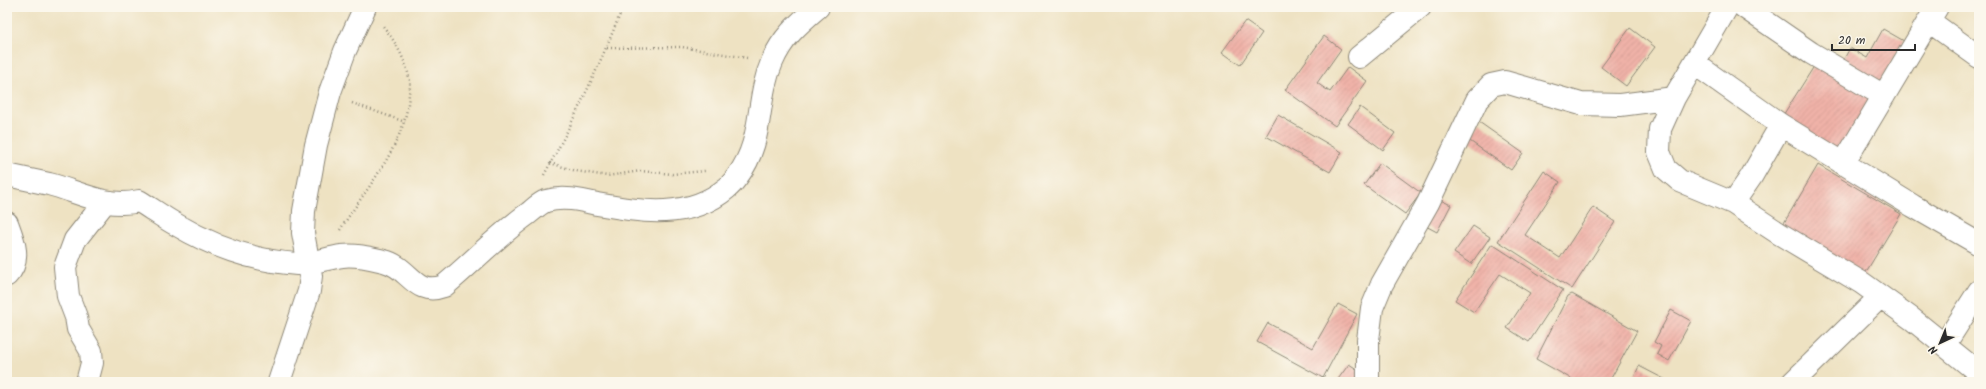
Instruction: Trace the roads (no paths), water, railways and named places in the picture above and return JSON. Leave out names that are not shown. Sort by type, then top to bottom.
[{"type":"street","points":[[279,382],[309,291],[311,276],[303,233],[304,210],[316,145],[330,92],[345,51],[365,7]]},
{"type":"street","points":[[7,175],[50,185],[105,202],[125,204],[139,201],[193,234],[238,253],[264,260],[309,263],[330,258],[352,256],[386,261],[396,265],[417,285],[426,289],[434,290],[444,286],[518,220],[545,201],[569,198],[633,210],[662,212],[689,209],[713,199],[728,188],[745,166],[754,146],[764,88],[771,63],[780,45],[791,30],[818,7]]},
{"type":"street","points":[[1359,57],[1420,7]]},
{"type":"street","points":[[1727,7],[1674,98],[1660,129],[1659,152],[1666,169],[1680,180],[1733,202],[1780,234],[1862,283],[1945,344],[1979,373]]},
{"type":"street","points":[[1744,7],[1811,54],[1884,96]]},
{"type":"street","points":[[1843,164],[1933,14],[1979,57]]},
{"type":"street","points":[[1694,64],[1781,125],[1843,164],[1979,244]]},
{"type":"street","points":[[1368,382],[1368,340],[1372,308],[1382,284],[1428,204],[1477,100],[1491,85],[1505,82],[1581,104],[1620,105],[1674,98]]},
{"type":"street","points":[[1733,202],[1751,177],[1781,125]]},
{"type":"street","points":[[87,382],[92,363],[91,351],[78,329],[76,317],[68,296],[65,267],[75,240],[105,202]]},
{"type":"street","points":[[7,223],[16,252],[15,261],[7,275]]},
{"type":"street","points":[[1945,344],[1979,291]]},
{"type":"street","points":[[1793,382],[1880,297]]}]
